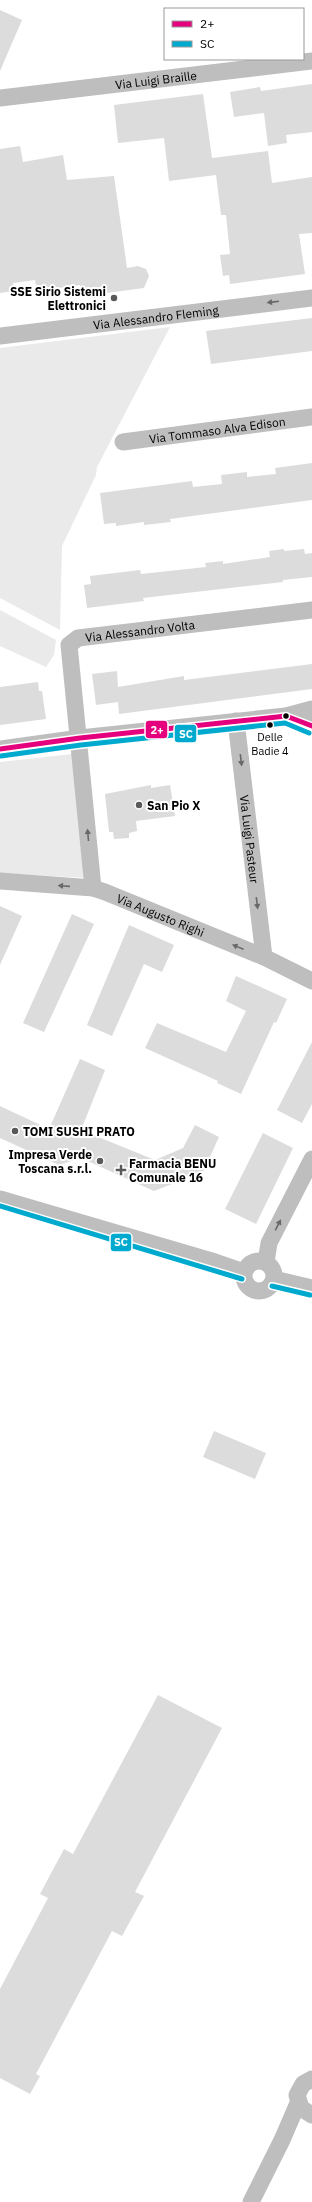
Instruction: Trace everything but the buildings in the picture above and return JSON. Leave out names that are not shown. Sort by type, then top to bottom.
[{"type":"street","name":"Via Luigi Braille","points":[[0,98],[312,61]]},
{"type":"street","name":"Via Alessandro Fleming","points":[[0,336],[312,298]]},
{"type":"street","name":"Via Tommaso Alva Edison","points":[[123,442],[312,417]]},
{"type":"street","name":"Via Alessandro Volta","points":[[93,888],[80,738],[69,645],[78,638],[312,610]]},
{"type":"street","points":[[0,749],[80,738],[286,716],[312,710]]},
{"type":"street","points":[[286,716],[312,726]]},
{"type":"street","name":"Via Luigi Pasteur","points":[[236,721],[264,957]]},
{"type":"street","name":"Via Augusto Righi","points":[[0,881],[93,888],[264,957],[312,981]]},
{"type":"street","points":[[266,1262],[269,1243],[312,1159]]},
{"type":"street","points":[[0,1199],[215,1262],[244,1272]]},
{"type":"street","points":[[253,1261],[266,1262],[273,1269],[274,1279],[267,1289],[255,1290],[247,1285],[244,1272],[253,1261]]},
{"type":"street","points":[[274,1279],[312,1288]]},
{"type":"street","points":[[251,2202],[282,2140],[306,2111],[299,2089],[303,2084],[312,2079]]},
{"type":"shaded area","points":[[170,327],[97,467],[96,475],[62,546],[60,630],[0,598],[0,348]]},
{"type":"shaded area","points":[[0,610],[56,640],[54,655],[46,667],[0,646]]},
{"type":"shaded area","points":[[73,754],[86,878],[0,873],[0,762]]},
{"type":"transit line","name":"2+","points":[[0,749],[80,738],[286,716],[312,726]]},
{"type":"transit line","name":"SC","points":[[1,756],[81,745],[285,723],[309,733]]},
{"type":"transit line","name":"SC","points":[[0,1206],[242,1279]]},
{"type":"transit line","name":"SC","points":[[272,1286],[310,1295]]},
{"type":"place","name":"SSE Sirio Sistemi Elettronici","points":[[114,298]]},
{"type":"place","name":"Delle Badie 4","points":[[270,725]]},
{"type":"place","name":"San Pio X","points":[[139,805]]},
{"type":"place","name":"TOMI SUSHI PRATO","points":[[15,1131]]},
{"type":"place","name":"Impresa Verde Toscana s.r.l.","points":[[100,1161]]},
{"type":"place","name":"Farmacia BENU Comunale 16","points":[[121,1170]]}]
